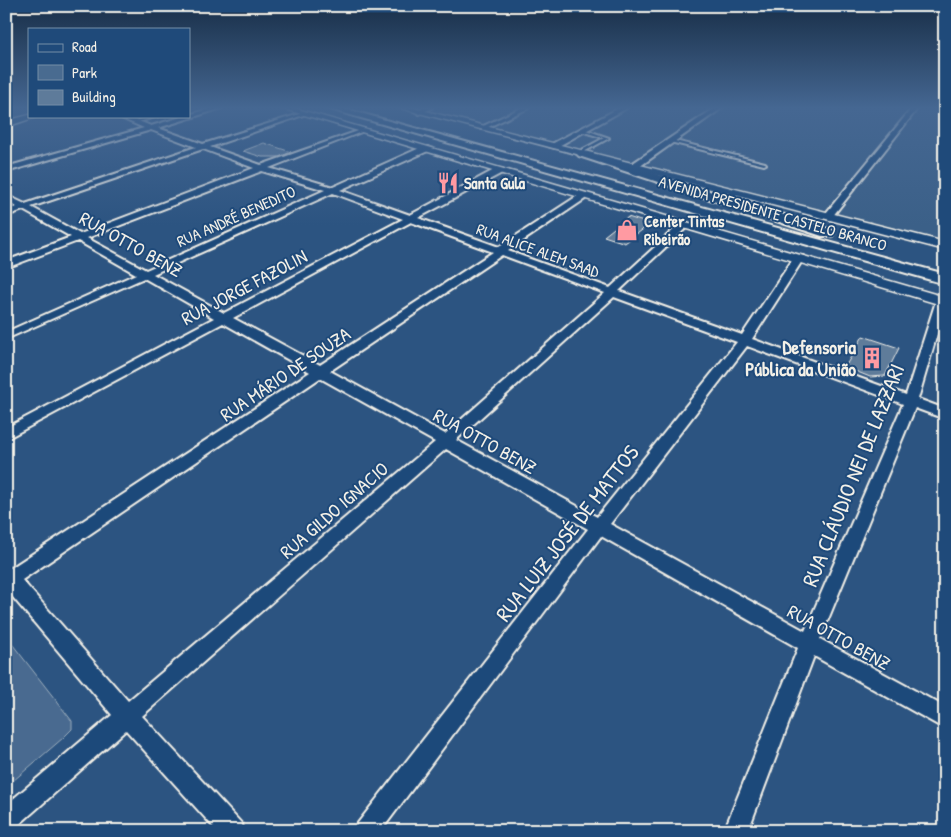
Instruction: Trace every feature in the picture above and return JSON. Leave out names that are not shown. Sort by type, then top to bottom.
[{"type":"main road","name":"AVENIDA PRESIDENTE CASTELO BRANCO","points":[[419,147],[582,197],[943,301]]},
{"type":"main road","name":"AVENIDA PRESIDENTE CASTELO BRANCO","points":[[472,147],[945,279]]},
{"type":"main road","name":"AVENIDA PRESIDENTE CASTELO BRANCO","points":[[503,147],[945,266]]},
{"type":"main road","name":"AVENIDA PRESIDENTE CASTELO BRANCO","points":[[556,147],[945,246]]},
{"type":"main road","points":[[581,153],[853,242]]},
{"type":"main road","points":[[458,158],[540,174],[735,226],[878,260]]},
{"type":"street","points":[[6,170],[87,147]]},
{"type":"street","points":[[6,213],[202,147]]},
{"type":"street","name":"RUA ALICE ALEM SAAD","points":[[202,147],[332,190],[945,414]]},
{"type":"street","points":[[6,265],[317,147]]},
{"type":"street","points":[[633,167],[662,147]]},
{"type":"street","points":[[829,215],[884,147]]},
{"type":"street","name":"RUA ANDRÉ BENEDITO","points":[[6,336],[425,149]]},
{"type":"street","name":"RUA JORGE FAZOLIN","points":[[6,434],[499,171]]},
{"type":"street","name":"RUA MÁRIO DE SOUZA","points":[[8,578],[582,197]]},
{"type":"street","name":"RUA OTTO BENZ","points":[[6,198],[945,719]]},
{"type":"street","name":"RUA GILDO IGNACIO","points":[[6,821],[444,441],[684,225]]},
{"type":"street","name":"RUA LUIZ JOSÉ DE MATTOS","points":[[366,831],[745,340],[799,258]]},
{"type":"street","name":"RUA CLÁUDIO NEI DE LAZZARI","points":[[736,831],[809,644],[911,400],[943,301]]},
{"type":"street","points":[[8,578],[126,715],[232,831]]},
{"type":"lane","points":[[581,153],[591,147]]},
{"type":"lane","points":[[696,147],[764,164]]},
{"type":"shaded area","points":[[558,147],[945,147],[945,246]]},
{"type":"green space","points":[[6,636],[72,721],[72,729],[6,787]]},
{"type":"building","points":[[253,147],[276,147],[291,152],[279,157],[262,157],[243,151]]},
{"type":"building","name":"Center Tintas Ribeirão","points":[[628,217],[650,224],[625,243],[604,236]]},
{"type":"building","name":"Defensoria Pública da União","points":[[863,336],[899,348],[885,376],[870,377],[845,367]]},
{"type":"place","name":"Santa Gula","points":[[448,183]]},
{"type":"place","name":"Center Tintas Ribeirão","points":[[627,230]]},
{"type":"place","name":"Defensoria Pública da União","points":[[872,358]]}]
